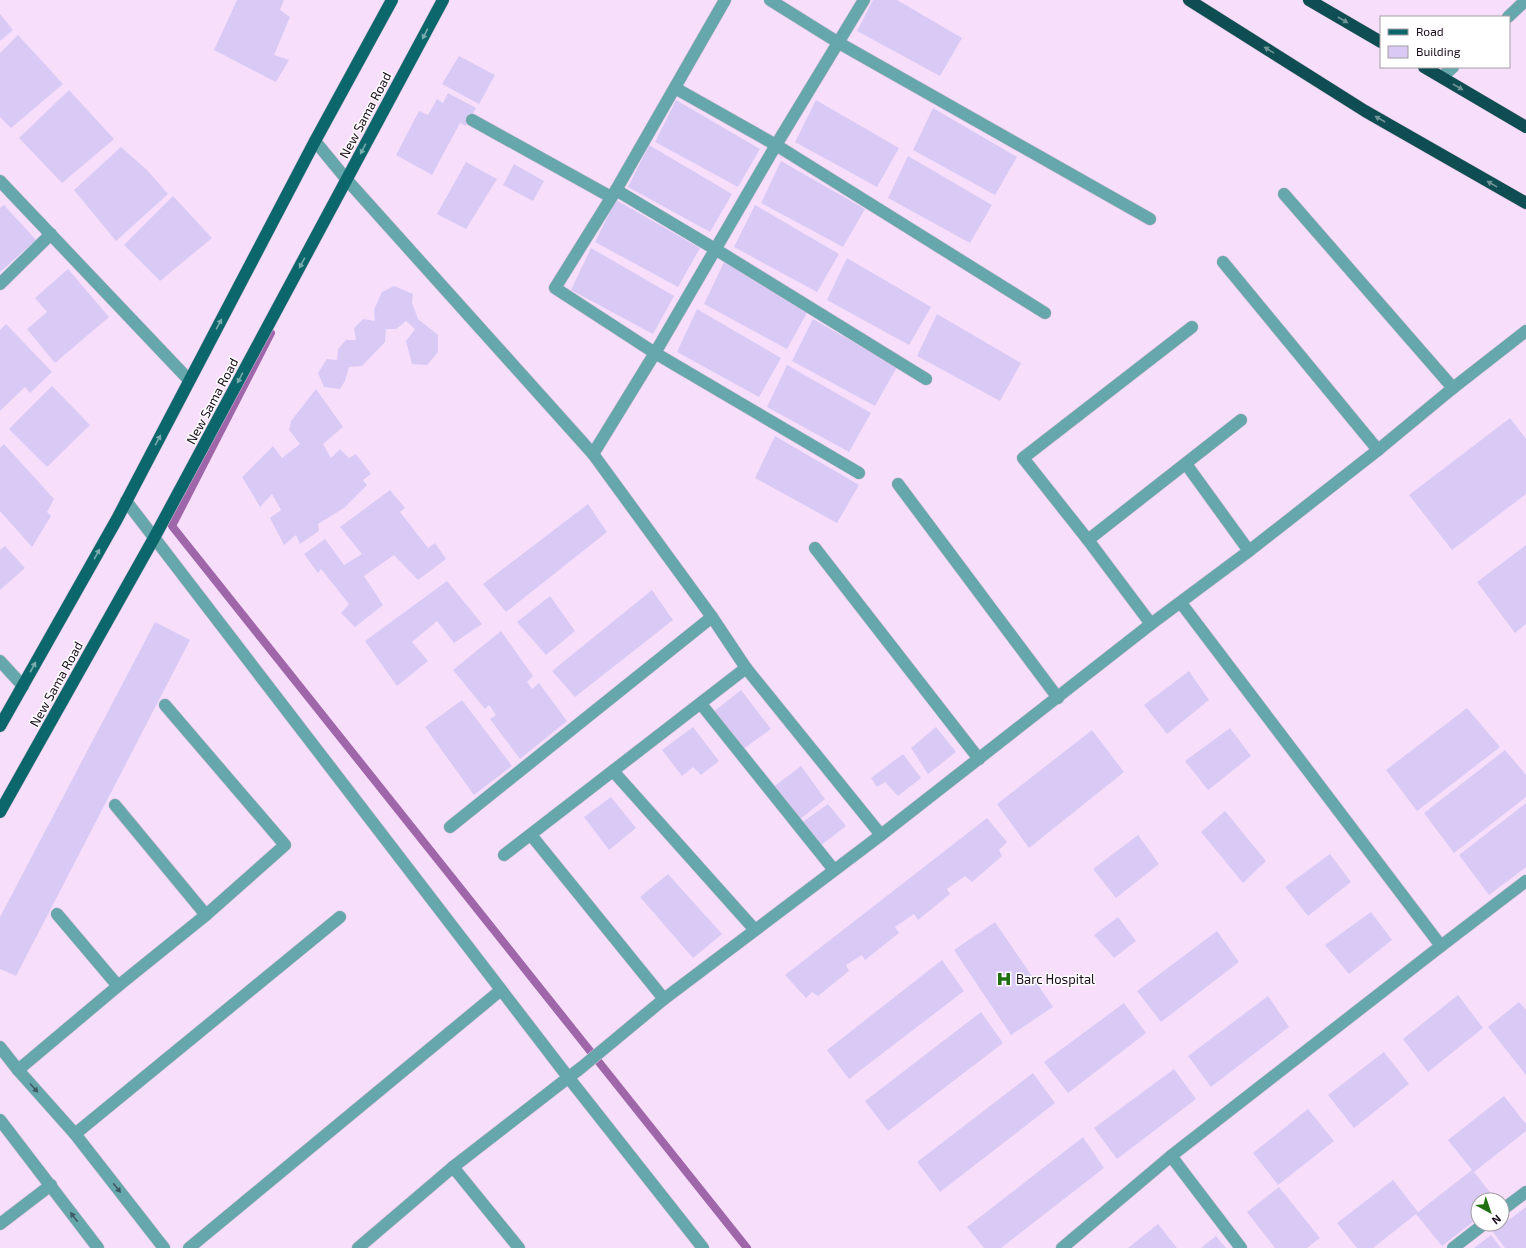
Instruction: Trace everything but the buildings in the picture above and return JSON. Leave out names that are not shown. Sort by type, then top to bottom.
[{"type":"highway","points":[[1189,0],[1366,111],[1526,204]]},
{"type":"highway","points":[[1310,0],[1380,41]]},
{"type":"highway","points":[[1426,68],[1526,127]]},
{"type":"main road","points":[[0,726],[126,501],[315,141],[392,0]]},
{"type":"main road","name":"New Sama Road","points":[[0,812],[154,538],[443,0]]},
{"type":"street","points":[[725,0],[613,194],[555,288],[655,353],[859,473]]},
{"type":"street","points":[[770,0],[839,43],[1150,219]]},
{"type":"street","points":[[592,454],[655,353],[776,145],[864,0]]},
{"type":"street","points":[[1509,16],[1526,0]]},
{"type":"street","points":[[1442,78],[1452,68]]},
{"type":"street","points":[[675,88],[776,145],[1045,313]]},
{"type":"street","points":[[472,120],[715,249],[926,379]]},
{"type":"street","points":[[315,141],[347,180],[592,454],[712,617],[746,668],[881,835]]},
{"type":"street","points":[[0,181],[190,380]]},
{"type":"street","points":[[1284,194],[1453,388]]},
{"type":"street","points":[[0,284],[51,234]]},
{"type":"street","points":[[1223,262],[1378,450]]},
{"type":"street","points":[[1151,624],[1088,540],[1023,458],[1192,327]]},
{"type":"street","points":[[366,1246],[453,1167],[582,1067],[664,999],[881,835],[1151,624],[1249,551],[1526,331]]},
{"type":"street","points":[[1088,540],[1241,420]]},
{"type":"street","points":[[1186,464],[1249,551]]},
{"type":"street","points":[[898,484],[1058,698]]},
{"type":"street","points":[[126,501],[568,1077],[703,1248]]},
{"type":"street","points":[[815,548],[979,759]]},
{"type":"street","points":[[1181,603],[1441,946]]},
{"type":"street","points":[[450,827],[712,617]]},
{"type":"street","points":[[0,661],[22,686]]},
{"type":"street","points":[[504,856],[746,668]]},
{"type":"street","points":[[18,1070],[206,914],[285,845],[165,704]]},
{"type":"street","points":[[701,704],[834,870]]},
{"type":"street","points":[[613,771],[755,930]]},
{"type":"street","points":[[115,805],[206,914]]},
{"type":"street","points":[[531,835],[664,999]]},
{"type":"street","points":[[1062,1248],[1171,1156],[1526,881]]},
{"type":"street","points":[[57,914],[118,986]]},
{"type":"street","points":[[75,1134],[340,917]]},
{"type":"street","points":[[189,1248],[501,990]]},
{"type":"street","points":[[0,1047],[18,1070],[75,1134],[164,1248]]},
{"type":"street","points":[[0,1120],[98,1248]]},
{"type":"street","points":[[1171,1156],[1240,1248]]},
{"type":"street","points":[[453,1167],[519,1248]]},
{"type":"street","points":[[0,1224],[51,1185]]},
{"type":"street","points":[[1510,1204],[1526,1192]]},
{"type":"street","points":[[1453,1248],[1474,1232]]},
{"type":"waterway","points":[[271,333],[172,526],[747,1248]]},
{"type":"place","name":"Barc Hospital","points":[[1004,979]]}]
